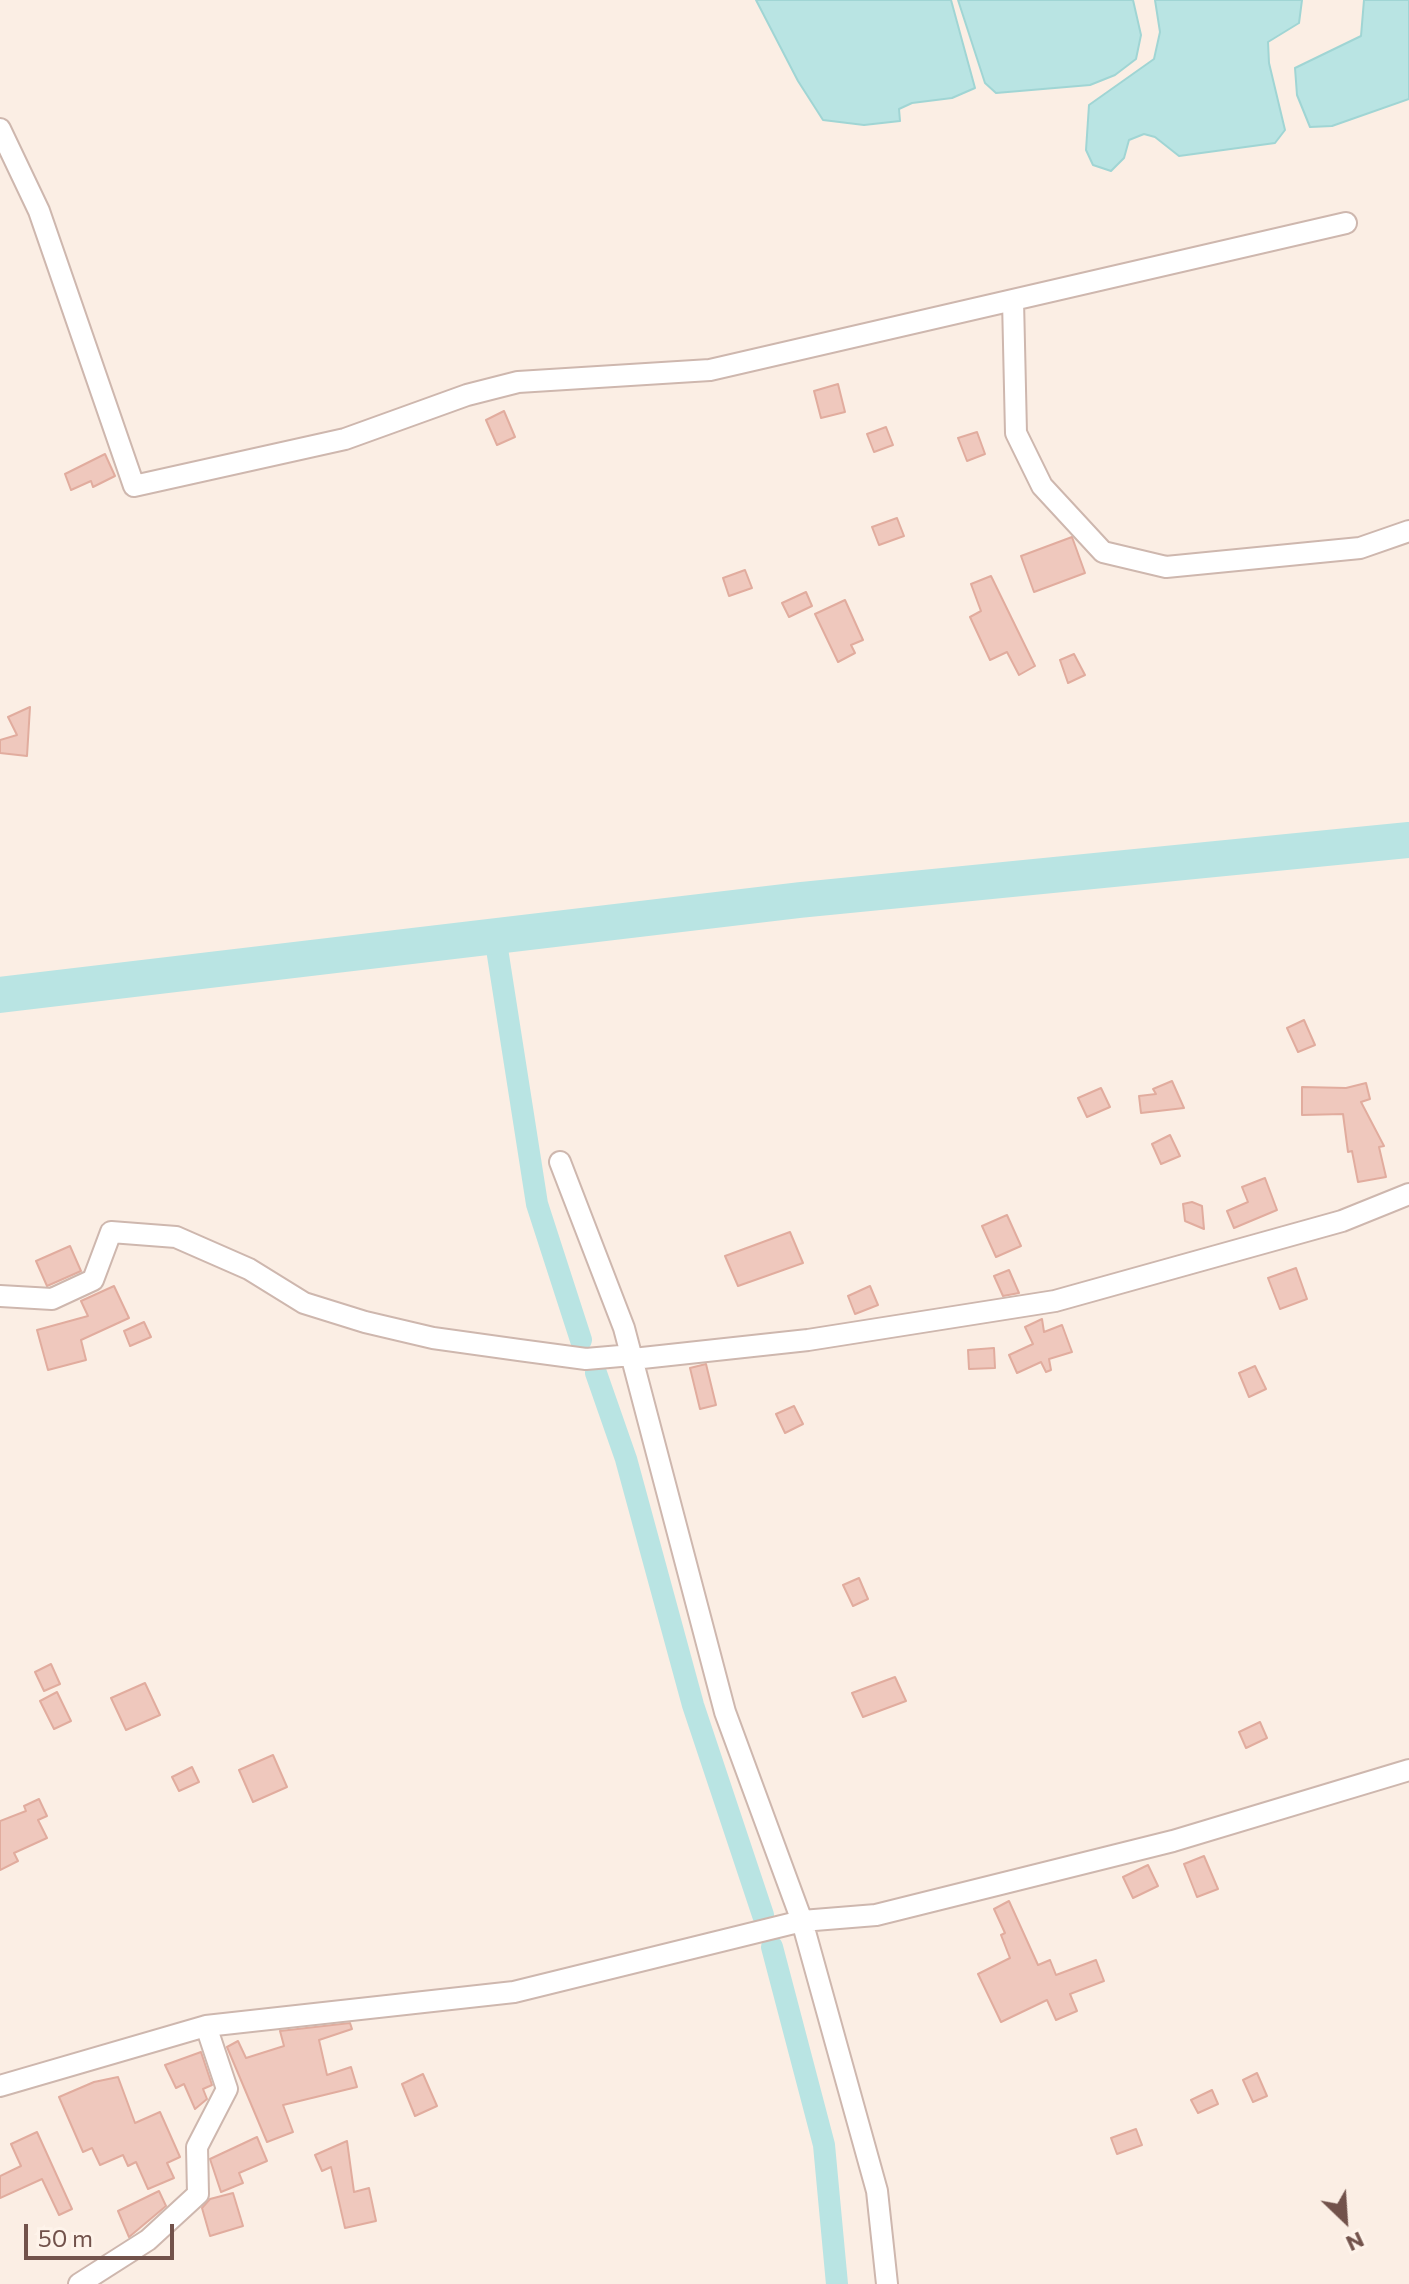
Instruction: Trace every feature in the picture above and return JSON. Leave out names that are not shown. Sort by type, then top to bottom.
[{"type":"street","points":[[0,129],[39,211],[134,486],[345,439],[467,395],[518,382],[710,370],[1346,223]]},
{"type":"street","points":[[1013,300],[1016,433],[1042,486],[1103,552],[1166,567],[1360,548],[1409,531]]},
{"type":"street","points":[[560,1162],[632,1357],[725,1712],[802,1921],[877,2191],[887,2284]]},
{"type":"street","points":[[0,1296],[52,1299],[93,1280],[111,1232],[176,1237],[249,1269],[304,1303],[365,1322],[433,1338],[546,1354],[586,1359],[632,1357],[808,1340],[1055,1301],[1342,1221],[1409,1194]]},
{"type":"street","points":[[0,2086],[206,2026],[514,1992],[802,1921],[876,1915],[1158,1845],[1409,1770]]},
{"type":"street","points":[[79,2284],[148,2240],[198,2194],[197,2147],[227,2089],[206,2026]]},
{"type":"water","points":[[756,0],[951,0],[975,88],[952,98],[912,103],[899,109],[900,121],[864,125],[823,120],[798,81]]},
{"type":"water","points":[[958,0],[1133,0],[1141,35],[1136,59],[1115,75],[1090,85],[996,93],[985,83]]},
{"type":"water","points":[[1155,0],[1302,0],[1299,23],[1268,42],[1269,63],[1285,130],[1275,143],[1179,156],[1155,137],[1144,134],[1129,140],[1124,158],[1111,171],[1093,165],[1086,150],[1089,105],[1154,59],[1160,32]]},
{"type":"water","points":[[1364,0],[1409,0],[1409,99],[1332,126],[1310,127],[1297,95],[1295,68],[1361,36]]},
{"type":"building","points":[[838,384],[845,412],[821,418],[814,391]]},
{"type":"building","points":[[504,411],[515,437],[497,445],[486,420]]},
{"type":"building","points":[[886,427],[893,445],[874,452],[867,434]]},
{"type":"building","points":[[977,432],[985,454],[967,461],[958,438]]},
{"type":"building","points":[[105,454],[115,476],[93,487],[91,481],[71,490],[65,474]]},
{"type":"building","points":[[897,518],[904,536],[879,545],[872,527]]},
{"type":"building","points":[[1072,537],[1085,573],[1034,592],[1021,556]]},
{"type":"building","points":[[745,570],[752,588],[729,596],[723,578]]},
{"type":"building","points":[[991,576],[1035,666],[1019,675],[1007,652],[990,660],[970,617],[981,611],[971,584]]},
{"type":"building","points":[[806,592],[812,606],[789,617],[782,603]]},
{"type":"building","points":[[845,600],[863,640],[851,645],[855,653],[838,662],[815,614]]},
{"type":"building","points":[[1074,654],[1085,675],[1068,683],[1060,660]]},
{"type":"building","points":[[30,707],[27,756],[0,753],[0,740],[17,735],[8,717]]},
{"type":"building","points":[[1304,1020],[1315,1045],[1298,1052],[1287,1028]]},
{"type":"building","points":[[1172,1081],[1184,1108],[1141,1113],[1139,1096],[1156,1094],[1153,1089]]},
{"type":"building","points":[[1366,1083],[1370,1099],[1361,1102],[1384,1146],[1379,1147],[1386,1177],[1358,1182],[1352,1151],[1348,1152],[1343,1114],[1302,1115],[1302,1087],[1346,1088]]},
{"type":"building","points":[[1101,1088],[1110,1107],[1087,1117],[1078,1098]]},
{"type":"building","points":[[1170,1135],[1180,1156],[1161,1164],[1152,1144]]},
{"type":"building","points":[[1265,1178],[1277,1210],[1234,1228],[1227,1211],[1248,1202],[1242,1187]]},
{"type":"building","points":[[1192,1202],[1202,1206],[1204,1229],[1185,1221],[1183,1204]]},
{"type":"building","points":[[1007,1215],[1021,1246],[996,1257],[982,1226]]},
{"type":"building","points":[[790,1232],[803,1263],[738,1286],[725,1256]]},
{"type":"building","points":[[70,1246],[81,1271],[47,1286],[36,1261]]},
{"type":"building","points":[[1296,1268],[1307,1299],[1280,1309],[1268,1278]]},
{"type":"building","points":[[1009,1270],[1019,1293],[1003,1296],[994,1276]]},
{"type":"building","points":[[114,1286],[129,1318],[81,1340],[86,1360],[48,1370],[37,1330],[88,1316],[81,1301]]},
{"type":"building","points":[[870,1286],[878,1305],[855,1314],[848,1296]]},
{"type":"building","points":[[1042,1319],[1044,1332],[1062,1325],[1072,1352],[1049,1359],[1051,1370],[1046,1372],[1041,1362],[1017,1373],[1009,1355],[1033,1344],[1025,1327]]},
{"type":"building","points":[[144,1322],[151,1337],[130,1346],[124,1331]]},
{"type":"building","points":[[994,1348],[995,1368],[969,1369],[968,1350]]},
{"type":"building","points":[[706,1364],[716,1405],[700,1409],[690,1368]]},
{"type":"building","points":[[1255,1366],[1266,1389],[1249,1397],[1239,1373]]},
{"type":"building","points":[[794,1406],[803,1424],[785,1433],[776,1414]]},
{"type":"building","points":[[859,1578],[868,1599],[853,1606],[843,1585]]},
{"type":"building","points":[[51,1664],[60,1684],[44,1691],[35,1672]]},
{"type":"building","points":[[895,1677],[906,1701],[863,1717],[852,1693]]},
{"type":"building","points":[[145,1683],[160,1715],[126,1730],[111,1698]]},
{"type":"building","points":[[57,1692],[71,1721],[54,1729],[40,1701]]},
{"type":"building","points":[[1260,1722],[1267,1738],[1246,1748],[1239,1732]]},
{"type":"building","points":[[273,1755],[287,1787],[253,1802],[239,1770]]},
{"type":"building","points":[[192,1767],[199,1782],[179,1791],[172,1777]]},
{"type":"building","points":[[39,1799],[47,1816],[38,1820],[47,1838],[14,1853],[18,1861],[0,1870],[0,1821],[26,1811],[24,1806]]},
{"type":"building","points":[[1204,1856],[1218,1889],[1197,1897],[1184,1864]]},
{"type":"building","points":[[1148,1865],[1158,1886],[1133,1898],[1123,1877]]},
{"type":"building","points":[[1009,1901],[1038,1965],[1050,1960],[1056,1975],[1096,1960],[1104,1981],[1070,1994],[1077,2011],[1056,2020],[1047,2000],[1001,2022],[978,1974],[1010,1958],[1001,1935],[1005,1933],[994,1909]]},
{"type":"building","points":[[350,2023],[352,2029],[319,2040],[327,2075],[351,2067],[357,2087],[283,2105],[293,2132],[267,2142],[227,2047],[238,2041],[246,2058],[284,2046],[280,2031]]},
{"type":"building","points":[[201,2052],[212,2085],[203,2089],[207,2099],[195,2109],[184,2084],[176,2088],[165,2065]]},
{"type":"building","points":[[1257,2073],[1267,2096],[1253,2102],[1243,2080]]},
{"type":"building","points":[[423,2074],[437,2106],[415,2116],[402,2084]]},
{"type":"building","points":[[118,2077],[135,2123],[160,2112],[180,2157],[167,2163],[174,2178],[148,2189],[136,2162],[128,2166],[123,2155],[100,2165],[92,2148],[83,2152],[59,2097],[94,2082]]},
{"type":"building","points":[[1212,2090],[1218,2104],[1198,2113],[1191,2100]]},
{"type":"building","points":[[1136,2129],[1142,2145],[1117,2154],[1111,2138]]},
{"type":"building","points":[[37,2132],[72,2209],[59,2215],[42,2179],[0,2198],[0,2176],[21,2166],[11,2144]]},
{"type":"building","points":[[257,2137],[267,2161],[239,2173],[243,2183],[221,2192],[210,2159]]},
{"type":"building","points":[[347,2141],[354,2192],[369,2188],[376,2221],[345,2228],[331,2167],[322,2171],[315,2155]]},
{"type":"building","points":[[159,2191],[166,2206],[129,2237],[118,2211]]},
{"type":"building","points":[[233,2193],[243,2226],[210,2236],[202,2208],[210,2199]]},
{"type":"waterway","points":[[0,995],[800,900],[1409,840]]},
{"type":"waterway","points":[[495,936],[537,1204],[581,1340]]},
{"type":"waterway","points":[[596,1373],[626,1459],[693,1705],[763,1915]]},
{"type":"waterway","points":[[772,1947],[824,2145],[837,2284]]}]
